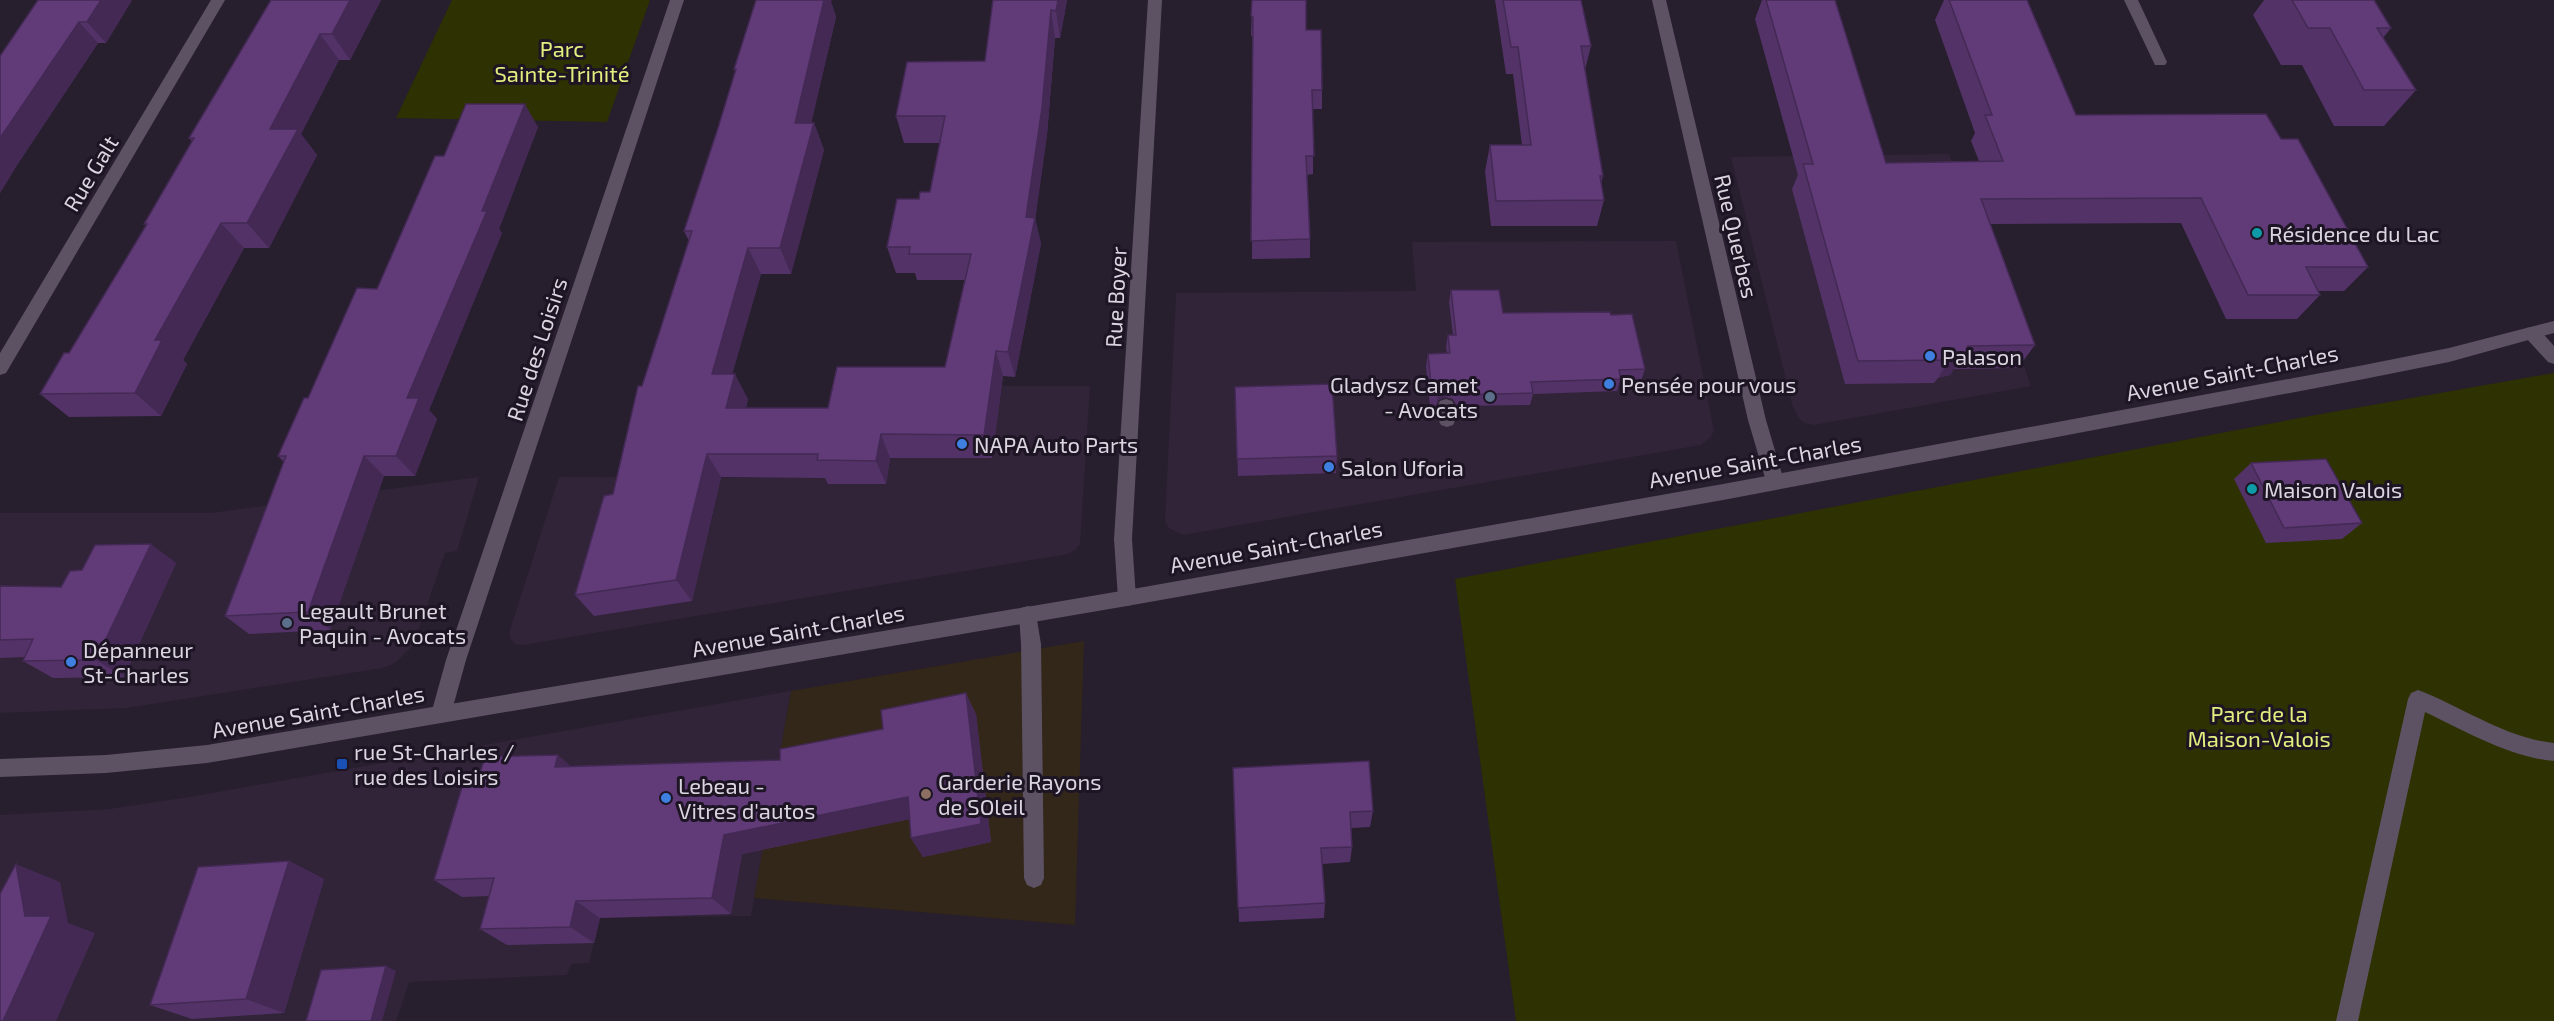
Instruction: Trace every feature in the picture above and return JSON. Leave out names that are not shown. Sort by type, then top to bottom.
[{"type":"street","name":"Rue Galt","points":[[0,368],[218,0]]},
{"type":"street","name":"Rue des Loisirs","points":[[441,714],[456,660],[677,0]]},
{"type":"street","name":"Rue Boyer","points":[[1127,598],[1123,539],[1155,0]]},
{"type":"street","name":"Rue Querbes","points":[[1659,0],[1757,420],[1775,482]]},
{"type":"street","points":[[2131,0],[2160,62]]},
{"type":"street","name":"Avenue Saint-Charles","points":[[0,768],[118,763],[207,754],[1127,598],[1775,482],[2364,372],[2449,355],[2554,327]]},
{"type":"street","points":[[2532,333],[2554,357]]},
{"type":"street","points":[[1028,614],[1031,644],[1034,878]]},
{"type":"street","points":[[2347,1021],[2418,699],[2523,745],[2554,753]]},
{"type":"shaded area","points":[[1949,154],[2031,386],[1814,425],[1804,423],[1798,417],[1792,404],[1731,157]]},
{"type":"shaded area","points":[[1676,241],[1714,431],[1710,438],[1701,445],[1182,535],[1169,528],[1165,521],[1176,293],[1416,291],[1412,242]]},
{"type":"shaded area","points":[[847,386],[1090,386],[1080,544],[1068,554],[523,645],[515,644],[511,639],[509,633],[559,477],[826,478]]},
{"type":"shaded area","points":[[479,477],[457,551],[445,553],[413,645],[395,663],[383,668],[126,708],[0,713],[0,513],[211,513]]},
{"type":"shaded area","name":"Garderie Rayons de SOleil","points":[[1084,641],[1075,925],[754,898],[791,691]]},
{"type":"shaded area","points":[[791,691],[751,916],[600,918],[589,963],[571,964],[567,975],[409,982],[396,1021],[0,1021],[0,815],[109,809],[189,797]]},
{"type":"green space","name":"Parc Sainte-Trinité","points":[[452,0],[650,0],[607,122],[396,118]]},
{"type":"green space","name":"Parc de la Maison-Valois","points":[[2554,373],[2554,1021],[1516,1021],[1455,579],[2310,416]]},
{"type":"building","points":[[38,0],[101,0],[87,22],[79,22],[0,138],[0,56]]},
{"type":"building","points":[[271,0],[350,0],[332,34],[320,34],[270,129],[298,129],[247,223],[221,223],[155,340],[162,340],[135,393],[40,394],[64,353],[69,353],[147,224],[144,224],[194,138],[189,138]]},
{"type":"building","points":[[756,0],[824,0],[795,123],[814,123],[780,248],[748,248],[712,374],[735,374],[726,408],[828,408],[837,367],[945,367],[971,254],[909,254],[910,247],[887,247],[897,199],[919,199],[920,192],[930,192],[945,116],[896,116],[907,62],[985,61],[993,0],[1058,0],[1056,11],[1051,10],[1042,108],[1026,217],[1035,218],[1008,352],[996,351],[984,435],[881,434],[876,461],[817,460],[818,454],[707,454],[676,580],[575,595],[604,496],[613,494],[638,386],[642,386],[692,231],[684,231],[718,128]]},
{"type":"building","points":[[1252,0],[1306,0],[1306,30],[1321,30],[1322,90],[1312,90],[1314,156],[1306,156],[1310,239],[1251,241]]},
{"type":"building","points":[[1503,0],[1581,0],[1591,46],[1581,46],[1603,176],[1600,176],[1604,200],[1496,201],[1490,145],[1531,145],[1518,47],[1511,47]]},
{"type":"building","points":[[1766,0],[1835,0],[1886,163],[2003,161],[1985,115],[1992,115],[1949,0],[2027,0],[2076,115],[2266,114],[2281,139],[2298,139],[2368,267],[2306,267],[2320,295],[2248,295],[2201,198],[1981,199],[2035,345],[1968,346],[1966,352],[1952,355],[1949,360],[1858,361],[1803,164],[1813,164]]},
{"type":"building","points":[[2292,0],[2374,0],[2391,28],[2377,28],[2416,90],[2364,90],[2330,28],[2308,28]]},
{"type":"building","points":[[466,104],[525,104],[482,211],[487,211],[407,398],[419,398],[396,456],[364,456],[308,612],[225,616],[286,456],[278,456],[304,398],[308,398],[357,288],[377,289],[435,156],[444,156]]},
{"type":"building","points":[[1451,290],[1499,290],[1503,313],[1610,312],[1611,315],[1632,314],[1645,369],[1619,370],[1621,379],[1531,382],[1533,393],[1459,395],[1455,387],[1447,385],[1440,388],[1438,395],[1432,395],[1428,354],[1450,353],[1448,335],[1456,335]]},
{"type":"building","points":[[1332,384],[1337,456],[1237,459],[1235,387]]},
{"type":"building","points":[[2326,459],[2362,523],[2284,528],[2251,463]]},
{"type":"building","points":[[151,544],[96,660],[23,661],[33,639],[0,640],[0,586],[61,587],[70,571],[82,570],[95,545]]},
{"type":"building","points":[[966,693],[981,824],[911,838],[908,797],[724,835],[712,898],[576,901],[570,927],[480,929],[494,878],[434,880],[465,777],[479,776],[485,757],[558,755],[555,767],[780,760],[780,749],[883,729],[881,710]]},
{"type":"building","points":[[1369,761],[1373,811],[1350,812],[1352,847],[1321,848],[1325,903],[1238,908],[1233,768]]},
{"type":"building","points":[[289,861],[246,999],[150,1005],[198,867]]},
{"type":"building","points":[[16,864],[25,916],[51,916],[3,1021],[0,1021],[0,894]]},
{"type":"building","points":[[386,966],[371,1021],[306,1021],[321,970]]},
{"type":"place","name":"Résidence du Lac","points":[[2257,233]]},
{"type":"place","name":"Palason","points":[[1930,356]]},
{"type":"place","name":"Pensée pour vous","points":[[1609,384]]},
{"type":"place","name":"Gladysz Camet - Avocats","points":[[1490,397]]},
{"type":"place","name":"NAPA Auto Parts","points":[[962,444]]},
{"type":"place","name":"Salon Uforia","points":[[1329,467]]},
{"type":"place","name":"Maison Valois","points":[[2252,489]]},
{"type":"place","name":"Legault Brunet Paquin - Avocats","points":[[287,623]]},
{"type":"place","name":"Dépanneur St-Charles","points":[[71,662]]},
{"type":"place","name":"rue St-Charles / rue des Loisirs","points":[[342,764]]},
{"type":"place","name":"Garderie Rayons de SOleil","points":[[926,794]]},
{"type":"place","name":"Lebeau - Vitres d'autos","points":[[666,798]]}]
